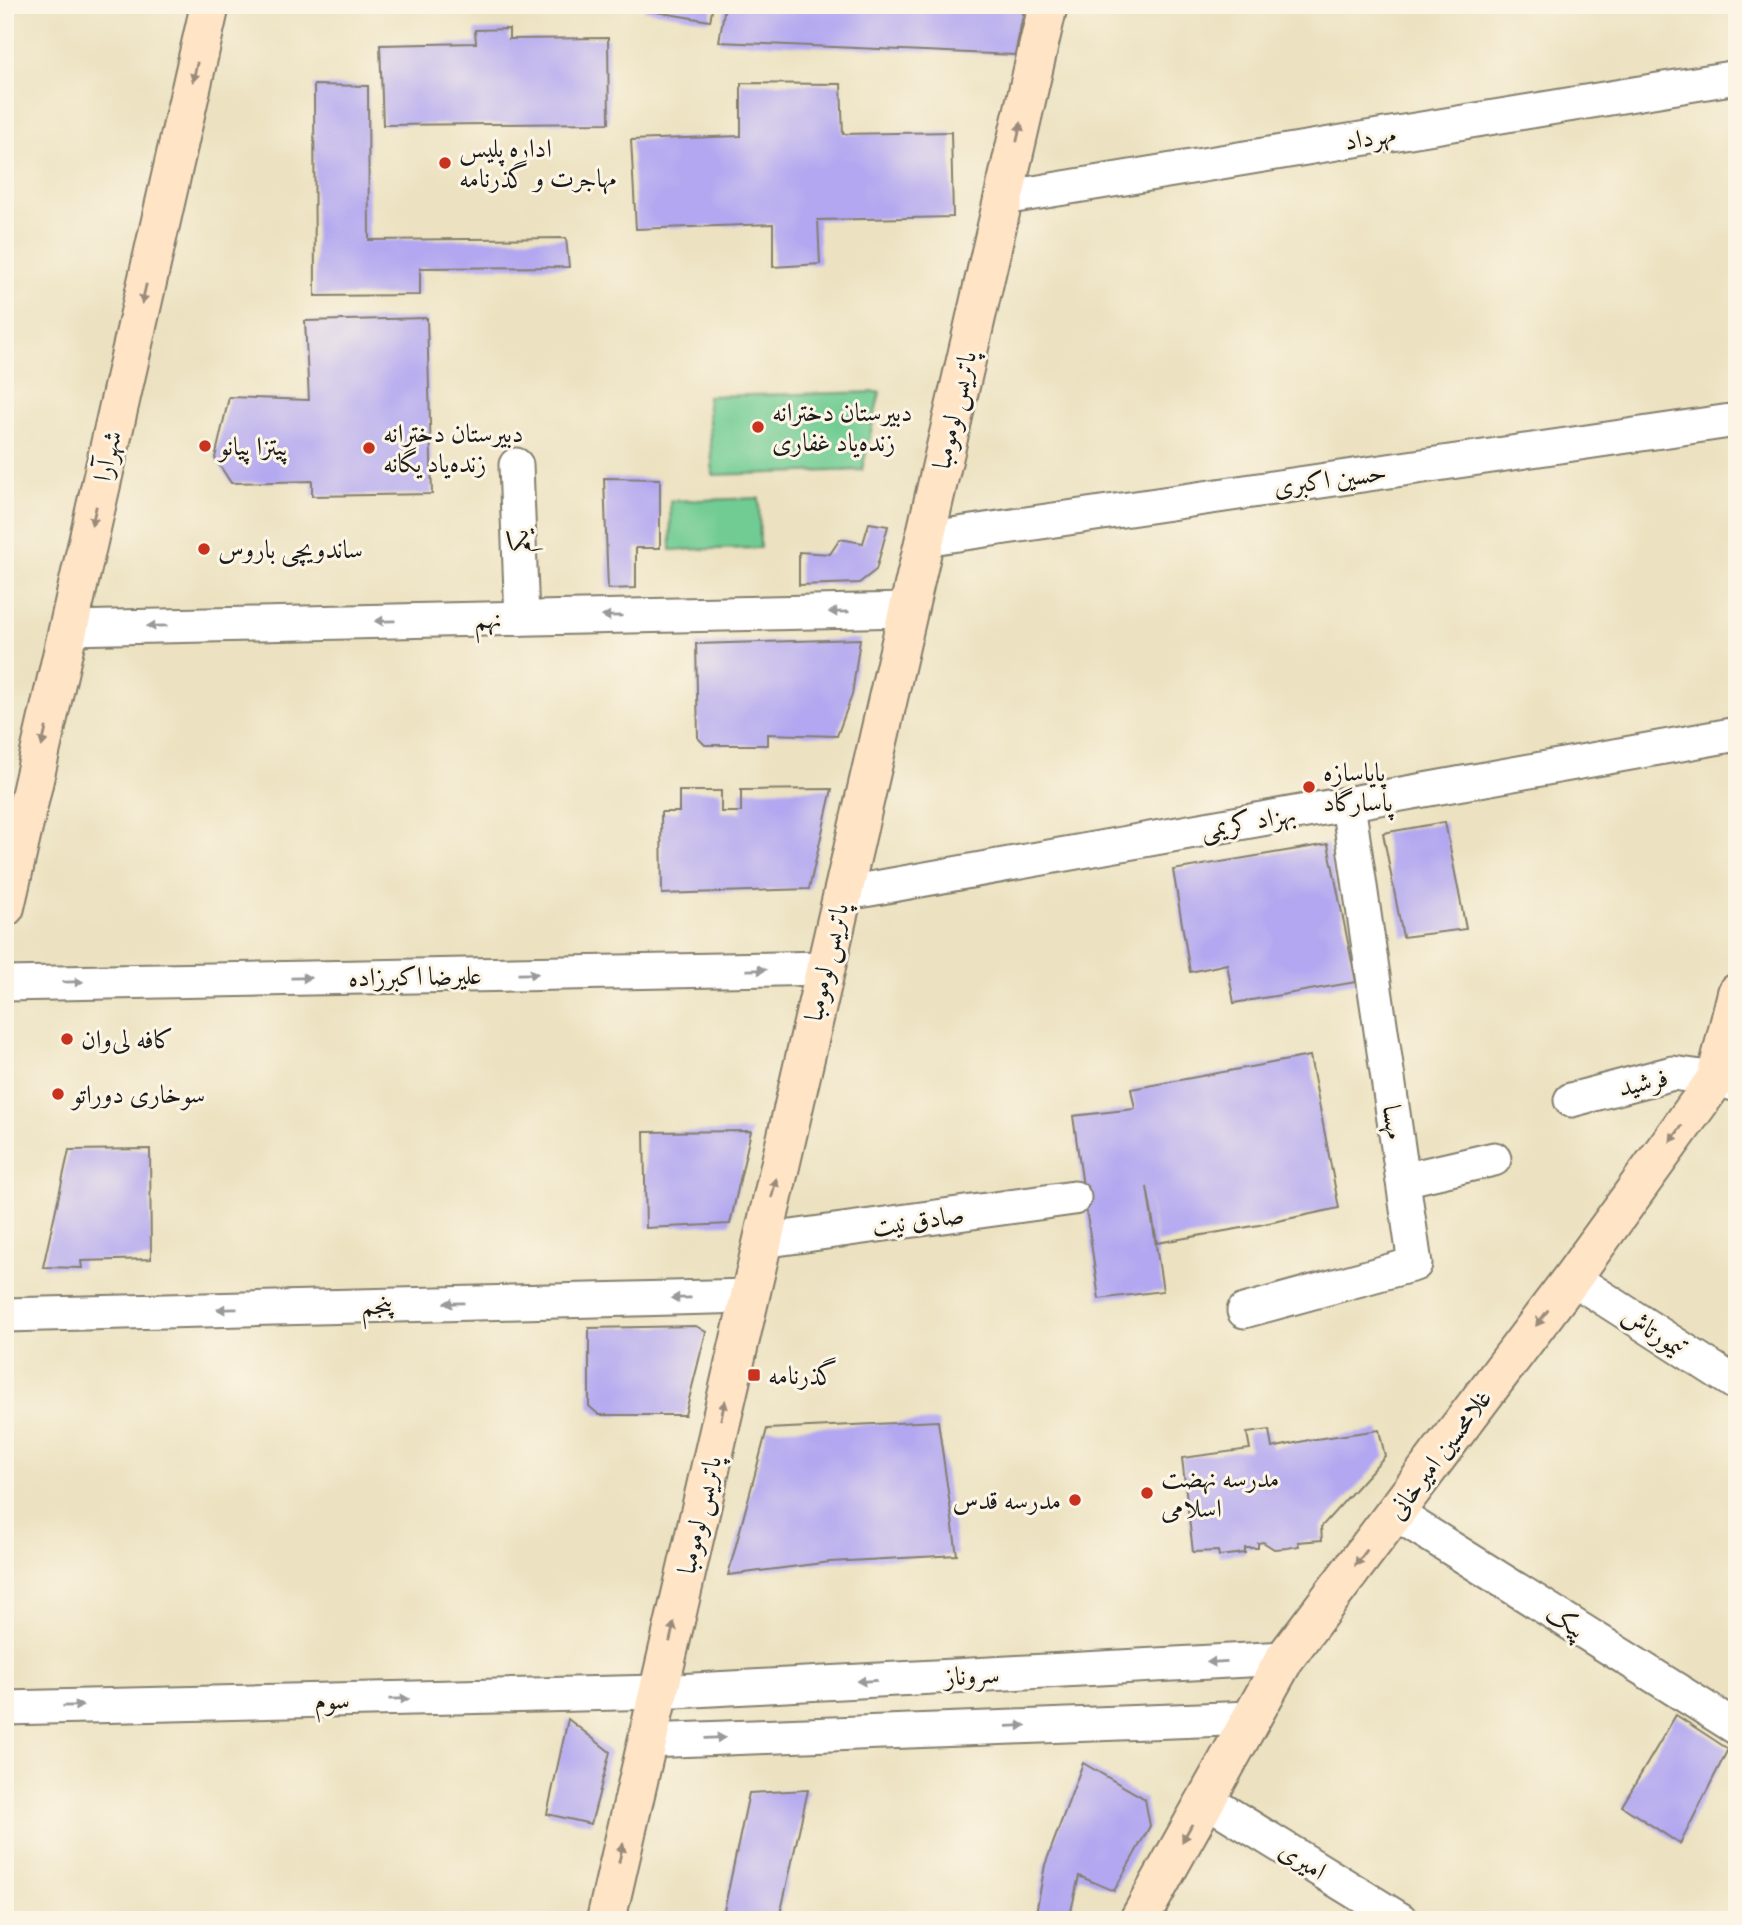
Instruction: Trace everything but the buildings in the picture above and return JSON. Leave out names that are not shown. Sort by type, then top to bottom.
[{"type":"main road","name":"شهرآرا","points":[[5,907],[210,5]]},
{"type":"main road","name":"پاتریس لومومبا","points":[[606,1920],[1048,5]]},
{"type":"main road","name":"غلامحسین امیرخانی","points":[[1139,1920],[1285,1658],[1572,1278],[1726,1082],[1737,993]]},
{"type":"street","name":"مهرداد","points":[[1003,198],[1737,77]]},
{"type":"street","name":"حسین اکبری","points":[[924,539],[1737,420]]},
{"type":"street","name":"یکم","points":[[516,464],[522,618]]},
{"type":"street","name":"نهم","points":[[68,628],[908,610]]},
{"type":"street","name":"بهزاد کریمی","points":[[842,894],[1737,734]]},
{"type":"street","name":"مهسا","points":[[1244,1311],[1415,1264],[1348,804]]},
{"type":"street","name":"علیرضا اکبرزاده","points":[[5,984],[825,968]]},
{"type":"street","name":"فرشید","points":[[1571,1100],[1673,1073],[1726,1082]]},
{"type":"street","points":[[1403,1180],[1494,1159]]},
{"type":"street","name":"صادق نیت","points":[[762,1241],[1074,1198]]},
{"type":"street","name":"تیمورتاش","points":[[1572,1278],[1737,1384]]},
{"type":"street","name":"پنجم","points":[[5,1315],[750,1296]]},
{"type":"street","name":"پیک","points":[[1395,1513],[1737,1728]]},
{"type":"street","name":"سروناز","points":[[658,1692],[1285,1658]]},
{"type":"street","points":[[971,1675],[972,1727]]},
{"type":"street","points":[[925,1678],[928,1730]]},
{"type":"street","name":"سوم","points":[[5,1708],[658,1692]]},
{"type":"street","name":"سروناز","points":[[647,1741],[1252,1718]]},
{"type":"street","name":"امیری","points":[[1206,1800],[1401,1920]]},
{"type":"green space","points":[[880,392],[862,470],[713,475],[707,396]]},
{"type":"green space","points":[[759,498],[760,548],[671,550],[670,501]]},
{"type":"place","name":"اداره پلیس مهاجرت و گذرنامه","points":[[445,163]]},
{"type":"place","name":"دبیرستان دخترانه زنده‌یاد غفاری","points":[[758,427]]},
{"type":"place","name":"پیتزا پیانو","points":[[205,446]]},
{"type":"place","name":"دبیرستان دخترانه زنده‌یاد یگانه","points":[[369,448]]},
{"type":"place","name":"ساندویچی باروس","points":[[204,549]]},
{"type":"place","name":"پایاسازه پاسارگاد","points":[[1309,787]]},
{"type":"place","name":"کافه لی‌وان","points":[[67,1039]]},
{"type":"place","name":"سوخاری دوراتو","points":[[58,1094]]},
{"type":"place","name":"گذرنامه","points":[[754,1375]]},
{"type":"place","name":"مدرسه نهضت اسلامی","points":[[1147,1493]]},
{"type":"place","name":"مدرسه قدس","points":[[1075,1500]]}]
